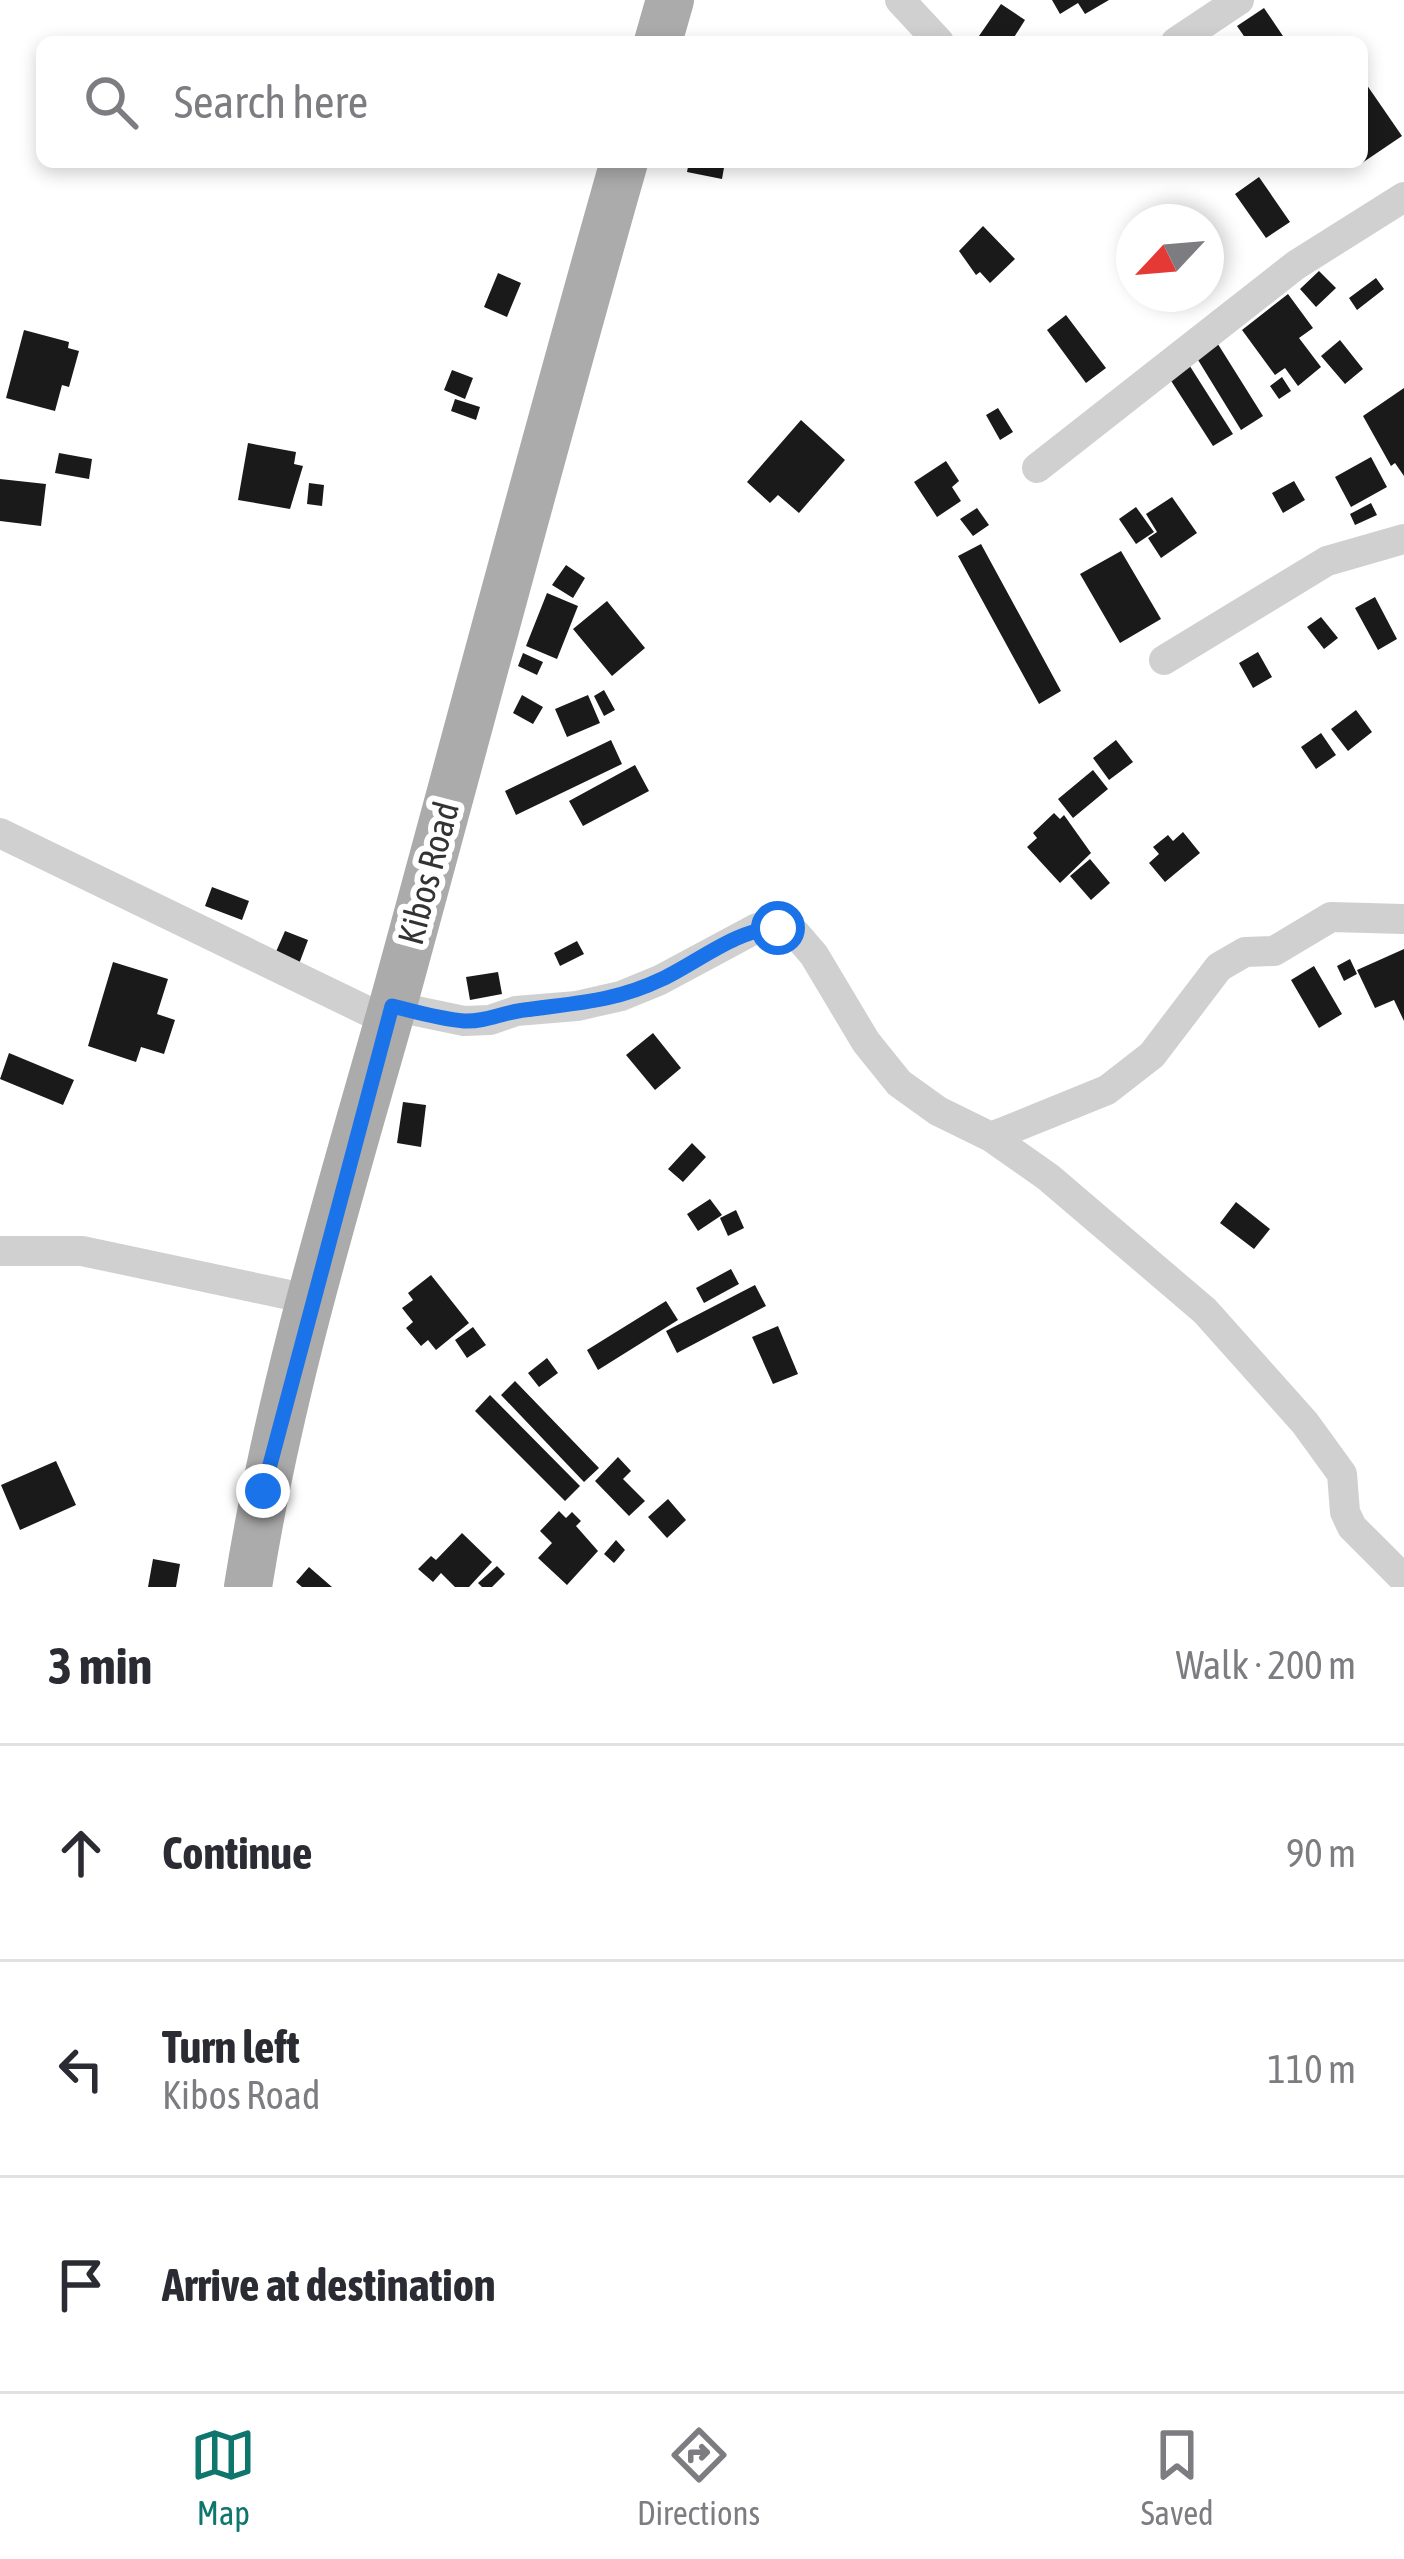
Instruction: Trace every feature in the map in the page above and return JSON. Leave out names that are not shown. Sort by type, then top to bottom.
[{"type":"main road","points":[[660,36],[670,0]]},
{"type":"main road","name":"Kibos Road","points":[[248,1587],[263,1491],[313,1300],[622,168]]},
{"type":"street","points":[[901,0],[934,36]]},
{"type":"street","points":[[1185,36],[1239,0]]},
{"type":"street","points":[[1037,468],[1296,265],[1404,196]]},
{"type":"street","points":[[1164,660],[1327,561],[1404,539]]},
{"type":"street","points":[[0,833],[390,1014],[490,1020],[516,1011],[578,1006],[621,996],[659,980],[757,928],[796,934],[814,955],[866,1042],[899,1083],[1048,1177],[1205,1311],[1305,1423],[1342,1474],[1345,1512],[1352,1527],[1404,1579]]},
{"type":"street","points":[[991,1137],[1107,1090],[1152,1055],[1220,967],[1245,952],[1274,951],[1331,916],[1404,920]]},
{"type":"street","points":[[0,1251],[82,1250],[313,1300]]},
{"type":"building","points":[[1052,0],[1109,0],[1085,14],[1078,3],[1060,14]]},
{"type":"building","points":[[1001,4],[1025,20],[1015,36],[979,36]]},
{"type":"building","points":[[1264,8],[1283,36],[1244,36],[1237,26]]},
{"type":"building","points":[[1368,87],[1402,136],[1368,159]]},
{"type":"building","points":[[688,168],[724,168],[722,179],[687,172]]},
{"type":"building","points":[[1259,177],[1290,222],[1266,238],[1235,194]]},
{"type":"building","points":[[983,226],[1015,259],[990,283],[980,272],[976,275],[959,251]]},
{"type":"building","points":[[1319,271],[1336,288],[1316,307],[1300,289]]},
{"type":"building","points":[[498,273],[521,283],[507,317],[484,307]]},
{"type":"building","points":[[1376,278],[1384,289],[1357,310],[1349,298]]},
{"type":"building","points":[[1288,294],[1313,328],[1299,338],[1321,367],[1298,386],[1285,368],[1275,375],[1242,330]]},
{"type":"building","points":[[1066,315],[1106,368],[1086,383],[1047,330]]},
{"type":"building","points":[[24,330],[69,342],[68,348],[79,351],[69,387],[62,385],[55,411],[6,398]]},
{"type":"building","points":[[1340,340],[1363,369],[1345,384],[1321,356]]},
{"type":"building","points":[[1216,341],[1263,416],[1241,430],[1195,355]]},
{"type":"building","points":[[1186,360],[1233,434],[1213,446],[1166,373]]},
{"type":"building","points":[[452,370],[473,378],[465,399],[444,390]]},
{"type":"building","points":[[1282,377],[1291,391],[1279,399],[1270,386]]},
{"type":"building","points":[[1404,388],[1404,476],[1395,463],[1391,466],[1363,416]]},
{"type":"building","points":[[455,399],[480,407],[476,420],[451,411]]},
{"type":"building","points":[[998,408],[1013,432],[1000,440],[986,415]]},
{"type":"building","points":[[801,420],[845,460],[799,513],[778,495],[770,503],[747,482]]},
{"type":"building","points":[[248,443],[296,452],[294,464],[303,466],[290,509],[238,500]]},
{"type":"building","points":[[59,453],[92,459],[89,479],[55,473]]},
{"type":"building","points":[[1371,457],[1387,487],[1351,507],[1335,477]]},
{"type":"building","points":[[946,461],[959,481],[952,487],[961,501],[937,517],[914,482]]},
{"type":"building","points":[[0,479],[46,484],[41,526],[0,521]]},
{"type":"building","points":[[1294,481],[1305,500],[1283,513],[1272,493]]},
{"type":"building","points":[[309,483],[324,485],[322,506],[307,504]]},
{"type":"building","points":[[1172,497],[1197,533],[1161,558],[1148,538],[1157,532],[1146,514]]},
{"type":"building","points":[[1371,503],[1377,515],[1355,525],[1350,514]]},
{"type":"building","points":[[1136,507],[1154,532],[1136,544],[1119,519]]},
{"type":"building","points":[[977,508],[989,525],[973,536],[960,519]]},
{"type":"building","points":[[981,544],[1061,691],[1039,704],[958,556]]},
{"type":"building","points":[[1121,551],[1161,619],[1120,643],[1080,574]]},
{"type":"building","points":[[566,565],[585,578],[573,598],[552,585]]},
{"type":"building","points":[[547,593],[578,606],[557,659],[526,646]]},
{"type":"building","points":[[1375,597],[1397,639],[1378,650],[1355,608]]},
{"type":"building","points":[[607,601],[645,648],[612,676],[573,629]]},
{"type":"building","points":[[1321,617],[1338,638],[1324,649],[1307,627]]},
{"type":"building","points":[[1258,652],[1272,677],[1253,688],[1239,663]]},
{"type":"building","points":[[523,653],[543,662],[537,675],[518,666]]},
{"type":"building","points":[[604,690],[615,710],[604,716],[594,696]]},
{"type":"building","points":[[522,695],[543,707],[533,724],[513,713]]},
{"type":"building","points":[[588,695],[600,723],[567,737],[555,709]]},
{"type":"building","points":[[1356,710],[1372,732],[1348,751],[1331,729]]},
{"type":"building","points":[[1321,733],[1336,755],[1316,769],[1301,747]]},
{"type":"building","points":[[611,740],[622,764],[516,815],[505,791]]},
{"type":"building","points":[[1116,740],[1133,762],[1109,780],[1093,758]]},
{"type":"building","points":[[635,765],[649,791],[583,826],[569,801]]},
{"type":"building","points":[[1093,770],[1108,789],[1073,818],[1058,799]]},
{"type":"building","points":[[1054,813],[1060,819],[1064,815],[1091,853],[1060,883],[1027,847],[1037,838],[1033,833]]},
{"type":"building","points":[[1183,832],[1200,853],[1165,882],[1149,863],[1159,854],[1153,847],[1168,835],[1173,841]]},
{"type":"building","points":[[1090,859],[1110,883],[1091,900],[1070,876]]},
{"type":"building","points":[[212,887],[249,901],[242,920],[205,906]]},
{"type":"building","points":[[285,931],[308,940],[299,964],[275,954]]},
{"type":"building","points":[[577,941],[584,954],[560,966],[554,953]]},
{"type":"building","points":[[1404,949],[1404,1021],[1394,1000],[1375,1008],[1357,970]]},
{"type":"building","points":[[1350,959],[1357,974],[1344,981],[1337,966]]},
{"type":"building","points":[[113,962],[168,979],[157,1014],[175,1020],[164,1054],[141,1047],[136,1062],[88,1046]]},
{"type":"building","points":[[1314,966],[1342,1014],[1319,1028],[1291,980]]},
{"type":"building","points":[[498,972],[502,994],[470,1000],[466,977]]},
{"type":"building","points":[[653,1033],[681,1068],[655,1090],[626,1055]]},
{"type":"building","points":[[9,1053],[74,1080],[63,1105],[0,1079]]},
{"type":"building","points":[[403,1102],[426,1105],[421,1147],[397,1143]]},
{"type":"building","points":[[692,1143],[706,1157],[683,1182],[668,1169]]},
{"type":"building","points":[[710,1199],[722,1215],[698,1231],[687,1214]]},
{"type":"building","points":[[1236,1202],[1270,1229],[1254,1249],[1220,1223]]},
{"type":"building","points":[[736,1210],[744,1228],[728,1236],[720,1218]]},
{"type":"building","points":[[731,1269],[739,1284],[704,1303],[696,1288]]},
{"type":"building","points":[[431,1275],[469,1323],[436,1350],[428,1340],[421,1346],[406,1328],[413,1322],[402,1308],[413,1300],[408,1293]]},
{"type":"building","points":[[755,1285],[766,1306],[677,1353],[666,1331]]},
{"type":"building","points":[[666,1301],[678,1320],[598,1370],[587,1350]]},
{"type":"building","points":[[778,1326],[798,1374],[773,1384],[752,1337]]},
{"type":"building","points":[[473,1327],[486,1345],[467,1358],[455,1340]]},
{"type":"building","points":[[547,1358],[558,1373],[539,1387],[528,1373]]},
{"type":"building","points":[[515,1381],[599,1468],[584,1482],[501,1395]]},
{"type":"building","points":[[490,1395],[580,1486],[565,1501],[475,1411]]},
{"type":"building","points":[[618,1457],[631,1471],[623,1479],[645,1501],[629,1516],[595,1481]]},
{"type":"building","points":[[56,1461],[76,1505],[20,1530],[1,1485]]},
{"type":"building","points":[[668,1499],[686,1520],[667,1538],[648,1517]]},
{"type":"building","points":[[559,1511],[566,1518],[572,1512],[581,1521],[576,1526],[598,1551],[567,1585],[538,1558],[552,1543],[540,1531]]},
{"type":"building","points":[[462,1533],[492,1562],[469,1587],[455,1587],[441,1573],[433,1582],[418,1569],[431,1556],[436,1560]]},
{"type":"building","points":[[616,1540],[625,1550],[614,1563],[604,1554]]},
{"type":"building","points":[[153,1559],[180,1564],[176,1587],[148,1587]]},
{"type":"building","points":[[497,1566],[505,1574],[492,1587],[482,1587],[478,1583]]},
{"type":"building","points":[[309,1567],[332,1587],[302,1587],[296,1582]]},
{"type":"route","points":[[263,1491],[392,1006],[464,1021],[578,1006],[621,996],[659,980],[757,928],[778,928]]}]
